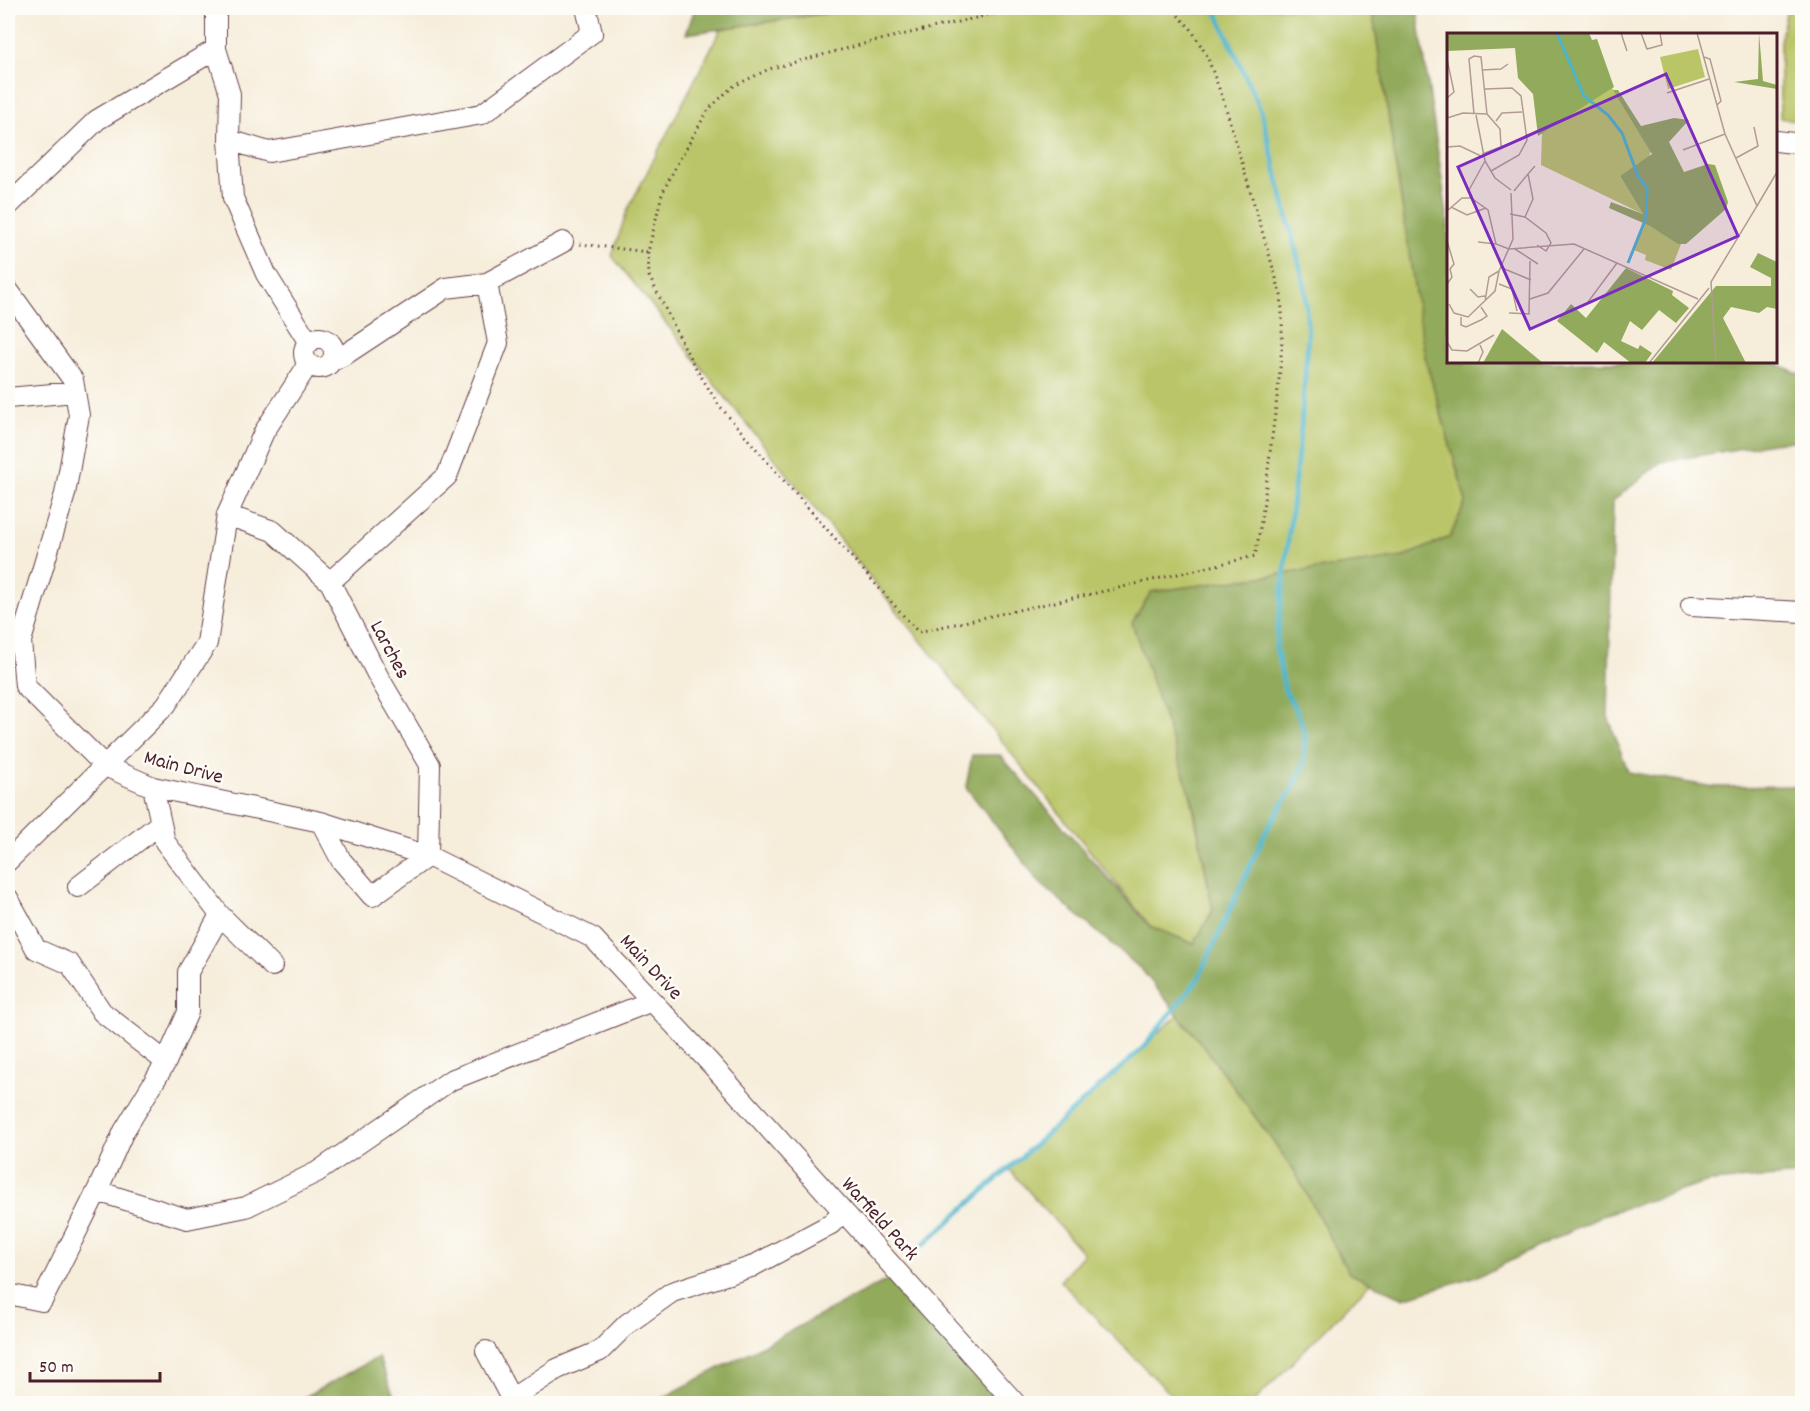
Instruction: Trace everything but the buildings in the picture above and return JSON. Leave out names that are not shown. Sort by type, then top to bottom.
[{"type":"street","points":[[215,8],[216,49],[230,94],[229,140],[233,198],[266,274],[321,358]]},
{"type":"street","points":[[229,140],[269,152],[482,114],[592,33],[586,8]]},
{"type":"street","points":[[8,206],[97,120],[216,49]]},
{"type":"street","points":[[1777,141],[1803,144]]},
{"type":"street","points":[[8,861],[166,705],[207,643],[227,515],[264,432],[321,358],[446,288],[487,283],[562,242]]},
{"type":"street","points":[[330,582],[447,476],[498,343],[487,283]]},
{"type":"street","name":"Main Drive","points":[[8,290],[73,380],[79,415],[65,494],[21,641],[16,686],[105,766],[153,787],[321,822],[428,856],[593,938],[711,1064]]},
{"type":"street","points":[[8,398],[75,392]]},
{"type":"street","name":"Larches","points":[[227,515],[273,531],[330,582],[378,676],[430,765],[428,856]]},
{"type":"street","points":[[1691,606],[1803,612]]},
{"type":"street","points":[[153,787],[165,842],[220,915],[272,966]]},
{"type":"street","points":[[321,822],[341,860],[372,896],[428,856]]},
{"type":"street","points":[[78,887],[161,823]]},
{"type":"street","points":[[8,898],[36,949],[70,964],[102,1012],[166,1062]]},
{"type":"street","points":[[8,1293],[42,1301],[124,1131],[166,1062],[188,1012],[188,972],[220,915]]},
{"type":"street","points":[[97,1191],[188,1219],[246,1207],[317,1172],[450,1080],[652,1001]]},
{"type":"street","name":"Warfield Park","points":[[711,1064],[1016,1404]]},
{"type":"street","points":[[486,1351],[512,1401],[557,1369],[600,1351],[627,1324],[672,1292],[751,1267],[831,1224],[843,1211]]},
{"type":"path","points":[[1019,8],[871,42],[769,69],[732,87],[708,110],[677,164],[662,194],[648,252],[649,276],[691,360],[718,404],[918,632],[1255,556],[1277,403],[1283,325],[1281,295],[1214,74],[1207,56],[1191,29],[1171,8]]},
{"type":"path","points":[[562,242],[648,252]]},
{"type":"green space","points":[[695,8],[860,8],[686,34]]},
{"type":"green space","points":[[860,8],[1372,8],[1425,357],[1466,501],[1450,537],[1404,557],[1151,592],[1213,910],[1194,944],[1150,926],[612,256],[627,211],[721,29]]},
{"type":"green space","points":[[1372,8],[1417,8],[1447,214],[1447,363],[1775,363],[1802,375],[1802,440],[1661,462],[1613,501],[1608,716],[1628,772],[1713,787],[1802,786],[1802,1175],[1709,1182],[1602,1215],[1486,1273],[1404,1298],[1349,1273],[1294,1170],[1208,1052],[1142,970],[1041,884],[966,787],[972,755],[1000,755],[1150,926],[1194,944],[1213,910],[1193,802],[1132,623],[1151,592],[1404,557],[1450,537],[1466,501],[1425,357]]},
{"type":"green space","points":[[1787,8],[1802,8],[1802,121],[1780,118],[1780,41]]},
{"type":"green space","points":[[1178,1015],[1208,1052],[1294,1170],[1349,1273],[1370,1283],[1253,1403],[1179,1403],[1060,1281],[1084,1254],[1009,1169]]},
{"type":"green space","points":[[891,1278],[998,1403],[651,1404]]},
{"type":"green space","points":[[378,1357],[397,1403],[294,1403]]},
{"type":"waterway","points":[[923,1245],[1144,1047],[1198,979],[1267,829],[1293,788],[1304,764],[1305,734],[1297,711],[1285,691],[1276,647],[1301,427],[1308,335],[1305,287],[1261,111],[1213,8]]}]
